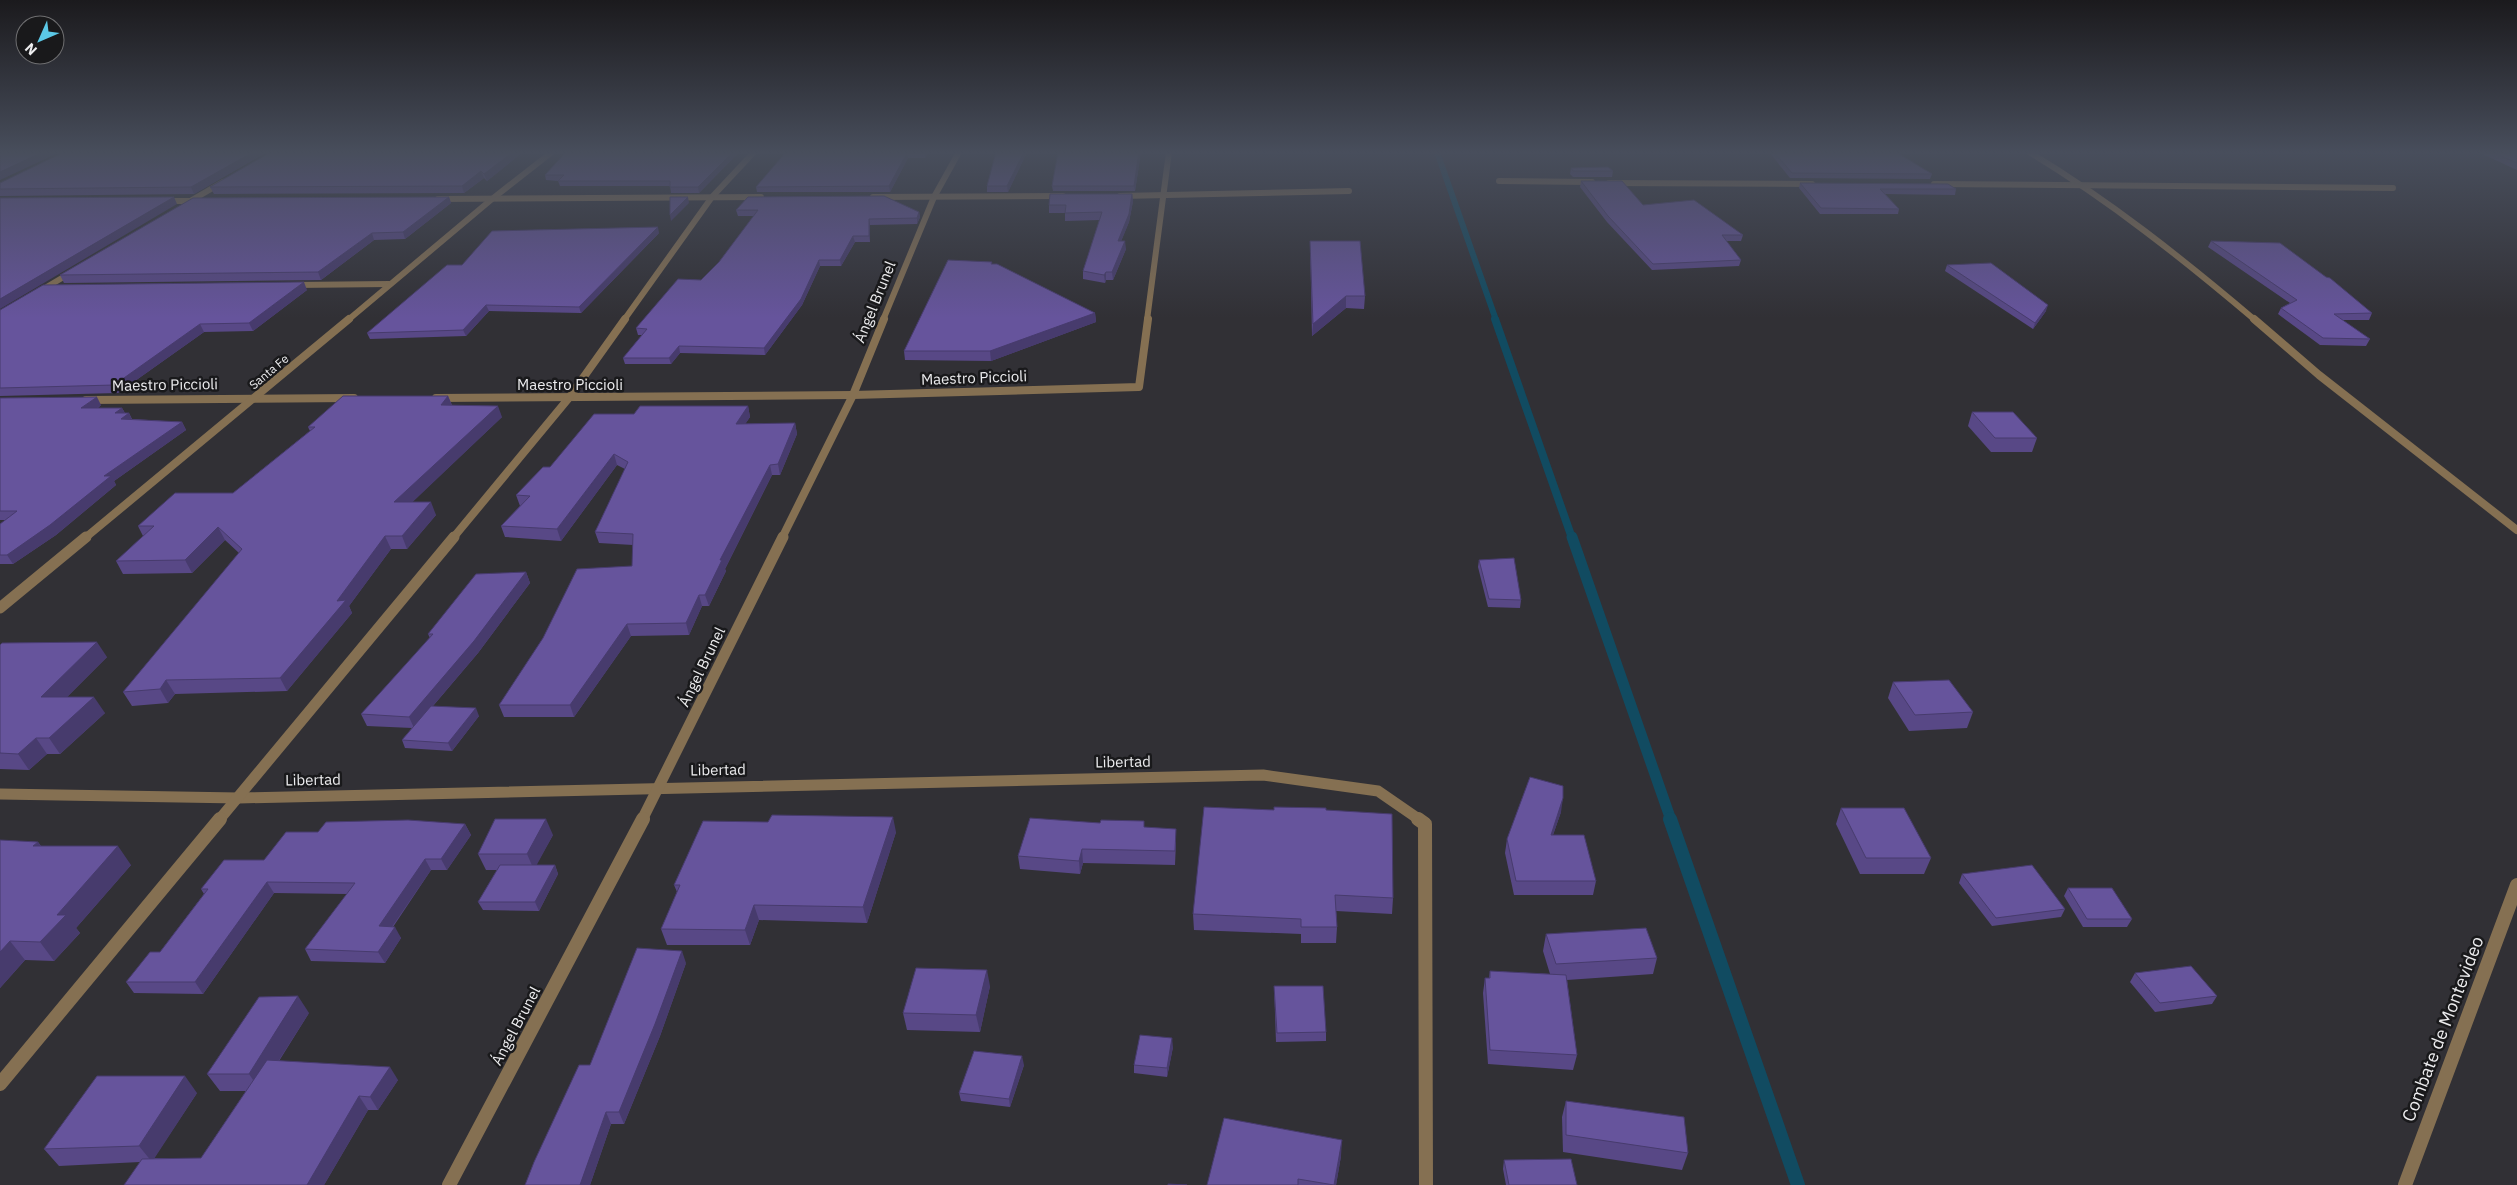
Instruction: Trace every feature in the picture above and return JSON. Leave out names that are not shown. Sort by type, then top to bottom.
[{"type":"street","points":[[174,211],[180,207]]},
{"type":"street","name":"Santa Fe","points":[[0,608],[257,397],[482,207]]},
{"type":"street","points":[[0,1084],[568,399],[705,207]]},
{"type":"street","name":"Ángel Brunel","points":[[449,1185],[660,787],[853,395],[929,207]]},
{"type":"street","name":"Maestro Piccioli","points":[[423,398],[568,399],[853,395],[1139,386],[1161,207]]},
{"type":"street","points":[[2113,207],[2176,254],[2319,375],[2517,530]]},
{"type":"street","points":[[30,297],[80,267]]},
{"type":"street","points":[[281,286],[389,284]]},
{"type":"street","points":[[45,288],[65,288]]},
{"type":"street","name":"Maestro Piccioli","points":[[79,400],[257,397],[364,398]]},
{"type":"street","name":"Libertad","points":[[0,794],[239,798],[660,787],[1263,775],[1378,791],[1425,824],[1426,1185]]},
{"type":"street","name":"Combate de Montevideo","points":[[2405,1185],[2517,886]]},
{"type":"building","points":[[0,207],[156,207],[0,299]]},
{"type":"building","points":[[177,207],[435,207],[403,232],[372,233],[318,272],[60,275]]},
{"type":"building","points":[[670,207],[678,207],[670,215]]},
{"type":"building","points":[[738,207],[909,207],[919,212],[917,218],[869,219],[869,236],[853,236],[840,260],[819,260],[801,299],[764,348],[679,346],[669,358],[623,358],[647,329],[636,328],[678,279],[701,280],[719,262],[758,210],[736,210]]},
{"type":"building","points":[[1066,207],[1130,207],[1118,241],[1125,241],[1112,272],[1106,272],[1104,275],[1083,271],[1102,212],[1065,213]]},
{"type":"building","points":[[1601,207],[1704,207],[1743,235],[1722,235],[1741,260],[1653,264]]},
{"type":"building","points":[[1897,207],[1899,209],[1821,208]]},
{"type":"building","points":[[658,227],[579,307],[486,305],[463,330],[367,333],[447,265],[462,265],[492,231]]},
{"type":"building","points":[[1310,241],[1360,241],[1365,296],[1346,296],[1313,324]]},
{"type":"building","points":[[2211,241],[2280,243],[2330,278],[2372,313],[2334,314],[2370,339],[2323,338],[2281,308],[2297,300]]},
{"type":"building","points":[[948,260],[992,262],[991,264],[997,264],[1095,313],[990,351],[904,351]]},
{"type":"building","points":[[1991,263],[2048,305],[2035,323],[1947,265]]},
{"type":"building","points":[[304,282],[249,323],[200,324],[114,385],[0,388],[0,310],[43,285]]},
{"type":"building","points":[[343,396],[448,396],[441,405],[498,406],[394,502],[431,502],[402,536],[385,536],[337,601],[346,600],[280,678],[166,680],[160,689],[123,692],[242,549],[218,527],[185,560],[116,561],[154,526],[138,526],[175,493],[233,493],[315,427],[308,427]]},
{"type":"building","points":[[97,397],[81,408],[122,408],[115,413],[129,413],[121,419],[182,422],[104,476],[111,476],[50,525],[7,555],[0,555],[0,524],[17,511],[0,511],[0,398]]},
{"type":"building","points":[[640,406],[748,406],[736,424],[795,423],[778,464],[770,465],[720,560],[722,560],[705,595],[699,595],[686,623],[627,624],[570,705],[499,705],[543,638],[577,569],[632,566],[633,534],[595,532],[628,462],[614,454],[557,529],[501,526],[530,496],[516,495],[543,467],[550,467],[594,414],[634,414]]},
{"type":"building","points":[[1972,412],[2013,412],[2037,438],[1995,438]]},
{"type":"building","points":[[1514,558],[1521,600],[1489,599],[1479,560]]},
{"type":"building","points":[[526,572],[474,641],[409,717],[361,714],[433,634],[428,634],[476,574]]},
{"type":"building","points":[[97,642],[41,697],[94,697],[49,738],[36,738],[18,754],[0,753],[0,645],[2,643]]},
{"type":"building","points":[[1949,680],[1973,712],[1915,715],[1893,682]]},
{"type":"building","points":[[431,706],[476,708],[448,743],[402,740]]},
{"type":"building","points":[[1530,777],[1563,786],[1563,798],[1551,835],[1584,835],[1596,881],[1516,881],[1507,839]]},
{"type":"building","points":[[1204,807],[1274,810],[1274,807],[1326,808],[1326,810],[1392,814],[1393,898],[1335,895],[1337,927],[1301,927],[1301,919],[1193,914]]},
{"type":"building","points":[[1841,808],[1904,808],[1931,858],[1866,858]]},
{"type":"building","points":[[772,815],[893,817],[863,907],[754,905],[745,930],[661,929],[680,885],[674,885],[703,821],[768,822]]},
{"type":"building","points":[[1030,818],[1100,823],[1101,820],[1144,821],[1144,827],[1176,829],[1175,851],[1082,849],[1079,861],[1018,856]]},
{"type":"building","points":[[495,819],[546,819],[527,854],[478,854]]},
{"type":"building","points":[[408,820],[465,824],[441,859],[425,859],[379,926],[395,927],[378,952],[305,949],[355,883],[267,882],[195,982],[126,982],[150,952],[160,952],[208,889],[201,889],[224,860],[264,860],[286,832],[318,832],[326,822]]},
{"type":"building","points":[[0,840],[38,842],[33,846],[118,846],[57,915],[66,915],[40,942],[10,941],[0,952]]},
{"type":"building","points":[[500,865],[555,865],[535,902],[478,902]]},
{"type":"building","points":[[2032,865],[2065,909],[1996,918],[1962,874]]},
{"type":"building","points":[[2068,888],[2112,888],[2132,919],[2087,919]]},
{"type":"building","points":[[1646,928],[1657,958],[1556,964],[1546,934]]},
{"type":"building","points":[[637,948],[682,951],[619,1112],[606,1112],[580,1185],[525,1185],[579,1065],[590,1065]]},
{"type":"building","points":[[2191,966],[2217,996],[2160,1003],[2135,973]]},
{"type":"building","points":[[916,968],[987,970],[976,1015],[903,1013]]},
{"type":"building","points":[[1490,971],[1566,975],[1577,1055],[1490,1050],[1485,978],[1490,978]]},
{"type":"building","points":[[1274,986],[1323,986],[1326,1032],[1277,1033]]},
{"type":"building","points":[[298,996],[249,1074],[207,1074],[259,997]]},
{"type":"building","points":[[1140,1035],[1172,1038],[1167,1068],[1134,1065]]},
{"type":"building","points":[[974,1051],[1022,1056],[1009,1099],[959,1093]]},
{"type":"building","points":[[267,1060],[390,1067],[370,1097],[359,1096],[307,1185],[124,1185],[142,1159],[201,1158]]},
{"type":"building","points":[[97,1076],[185,1076],[139,1146],[44,1149]]},
{"type":"building","points":[[1566,1101],[1684,1117],[1688,1153],[1566,1135]]},
{"type":"building","points":[[1224,1118],[1342,1140],[1334,1185],[1298,1179],[1298,1185],[1207,1185]]},
{"type":"building","points":[[1571,1159],[1577,1185],[1509,1185],[1504,1160]]},
{"type":"waterway","points":[[1456,207],[1496,320]]},
{"type":"waterway","points":[[1495,319],[1572,538]]},
{"type":"waterway","points":[[1572,537],[1671,820]]},
{"type":"waterway","points":[[1670,819],[1798,1185]]}]
